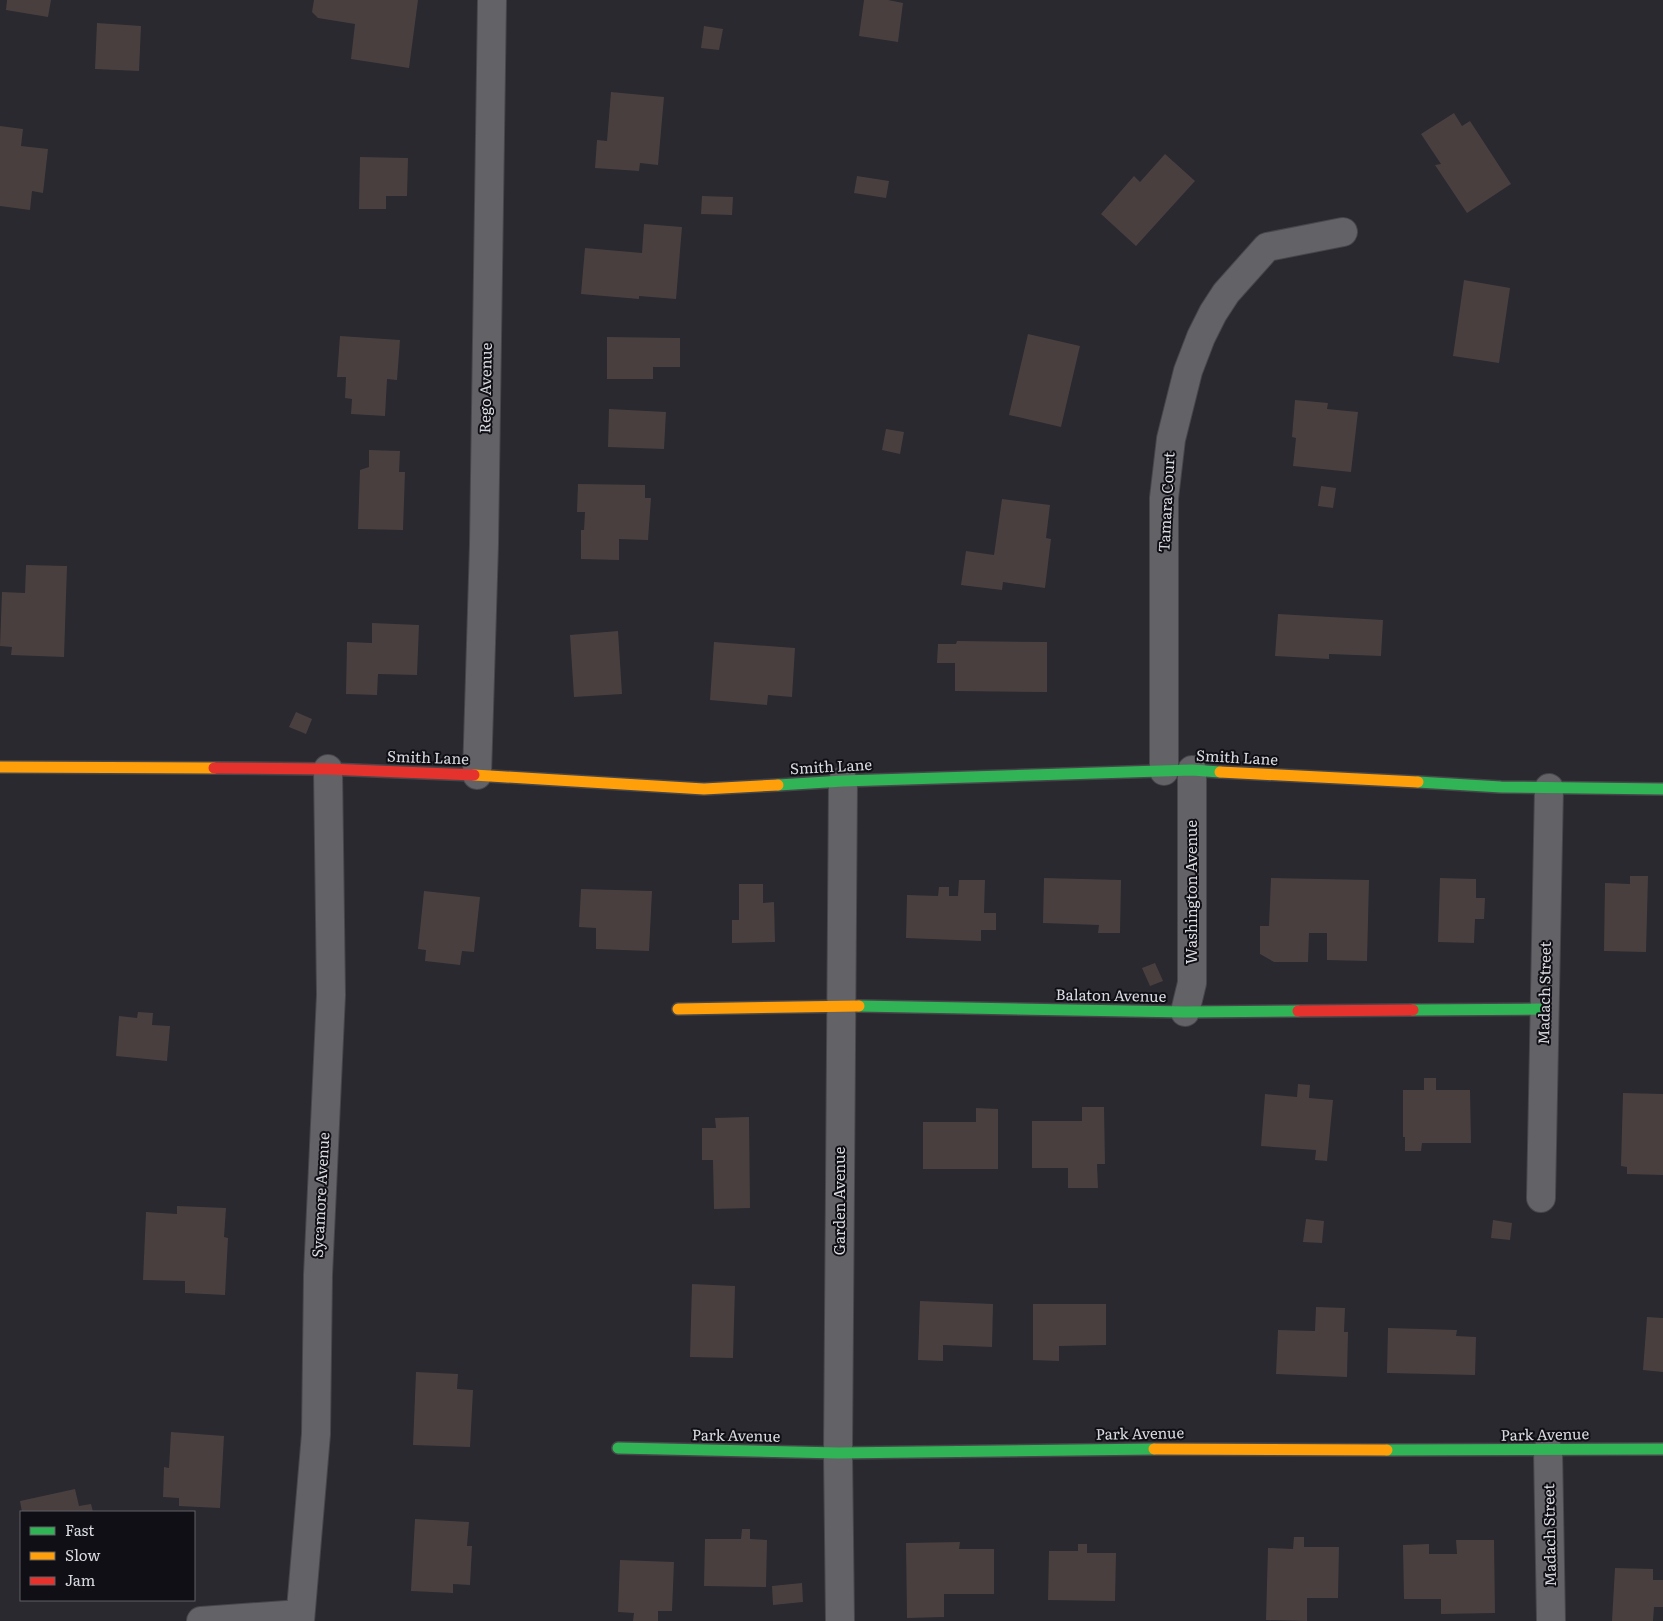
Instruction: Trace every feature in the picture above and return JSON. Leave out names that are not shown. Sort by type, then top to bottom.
[{"type":"street","name":"Rego Avenue","points":[[477,775],[484,544],[492,0]]},
{"type":"street","name":"Tamara Court","points":[[1164,771],[1164,498],[1171,438],[1188,371],[1213,313],[1226,293],[1266,248],[1343,232]]},
{"type":"street","name":"Smith Lane","points":[[0,767],[328,769],[477,775],[704,789],[843,781],[1192,770],[1501,787],[1663,789]]},
{"type":"street","name":"Sycamore Avenue","points":[[300,1618],[316,1434],[318,1275],[332,995],[328,769]]},
{"type":"street","name":"Washington Avenue","points":[[1185,1012],[1192,983],[1192,770]]},
{"type":"street","name":"Garden Avenue","points":[[840,1621],[838,1453],[843,781]]},
{"type":"street","name":"Madach Street","points":[[1541,1198],[1549,788]]},
{"type":"street","name":"Balaton Avenue","points":[[678,1009],[842,1006],[1185,1012],[1545,1009]]},
{"type":"street","name":"Park Avenue","points":[[618,1448],[838,1453],[1194,1449],[1663,1449]]},
{"type":"street","name":"Madach Street","points":[[1548,1450],[1551,1621]]},
{"type":"street","points":[[201,1621],[300,1618]]},
{"type":"building","points":[[7,0],[51,0],[48,17],[6,10]]},
{"type":"building","points":[[314,0],[418,0],[409,68],[351,59],[355,24],[318,18],[312,12]]},
{"type":"building","points":[[864,0],[888,0],[903,3],[898,42],[859,36]]},
{"type":"building","points":[[97,23],[141,26],[139,71],[95,69]]},
{"type":"building","points":[[704,26],[723,29],[719,50],[701,48]]},
{"type":"building","points":[[611,92],[664,97],[658,165],[640,163],[639,171],[595,168],[597,140],[607,141]]},
{"type":"building","points":[[1454,113],[1462,126],[1470,121],[1511,184],[1467,213],[1435,165],[1441,164],[1421,134]]},
{"type":"building","points":[[0,126],[23,129],[21,146],[48,149],[43,193],[32,191],[30,210],[0,206]]},
{"type":"building","points":[[1165,154],[1195,181],[1136,246],[1101,214],[1134,176],[1140,182]]},
{"type":"building","points":[[360,157],[408,158],[407,196],[386,196],[386,209],[359,209]]},
{"type":"building","points":[[857,176],[889,181],[886,198],[854,193]]},
{"type":"building","points":[[702,196],[733,197],[732,215],[701,214]]},
{"type":"building","points":[[644,224],[682,227],[676,299],[639,296],[639,299],[581,294],[585,248],[642,253]]},
{"type":"building","points":[[1464,280],[1510,288],[1499,363],[1453,356]]},
{"type":"building","points":[[1028,334],[1080,346],[1061,427],[1009,415]]},
{"type":"building","points":[[340,336],[400,340],[397,380],[387,379],[385,416],[351,414],[352,399],[345,398],[346,377],[337,377]]},
{"type":"building","points":[[607,337],[680,338],[680,367],[653,367],[653,379],[607,379]]},
{"type":"building","points":[[1295,400],[1328,403],[1327,409],[1358,412],[1351,472],[1293,466],[1296,438],[1292,437]]},
{"type":"building","points":[[609,409],[666,412],[664,449],[608,447]]},
{"type":"building","points":[[886,429],[904,432],[900,454],[882,450]]},
{"type":"building","points":[[369,450],[400,451],[399,472],[405,472],[403,530],[358,529],[360,470],[369,467]]},
{"type":"building","points":[[578,484],[645,485],[645,498],[651,498],[648,540],[619,539],[619,560],[581,559],[581,530],[584,530],[585,512],[577,512]]},
{"type":"building","points":[[1321,486],[1336,488],[1333,508],[1318,506]]},
{"type":"building","points":[[1002,499],[1050,505],[1046,538],[1051,539],[1045,588],[1003,582],[1002,590],[961,585],[966,551],[994,555]]},
{"type":"building","points":[[26,565],[67,566],[64,657],[11,655],[12,647],[0,646],[2,592],[25,593]]},
{"type":"building","points":[[1278,614],[1383,620],[1381,656],[1329,654],[1329,659],[1275,656]]},
{"type":"building","points":[[372,623],[419,625],[417,675],[378,674],[377,695],[346,694],[347,642],[372,643]]},
{"type":"building","points":[[618,631],[622,694],[574,697],[570,635]]},
{"type":"building","points":[[957,641],[1047,642],[1047,692],[955,691],[955,663],[937,663],[938,644],[956,644]]},
{"type":"building","points":[[714,642],[795,648],[792,697],[768,695],[767,705],[710,700]]},
{"type":"building","points":[[296,712],[312,719],[306,734],[289,727]]},
{"type":"building","points":[[1630,876],[1648,876],[1646,952],[1604,951],[1605,883],[1630,884]]},
{"type":"building","points":[[1044,878],[1121,880],[1120,933],[1098,933],[1099,925],[1043,923]]},
{"type":"building","points":[[1271,878],[1369,880],[1367,961],[1327,960],[1327,933],[1309,933],[1308,962],[1274,962],[1260,954],[1260,926],[1269,926]]},
{"type":"building","points":[[1440,878],[1476,879],[1476,898],[1485,898],[1484,919],[1475,919],[1474,943],[1438,942]]},
{"type":"building","points":[[959,880],[985,880],[984,913],[996,913],[996,930],[981,930],[981,941],[906,938],[907,895],[938,896],[939,887],[949,887],[949,896],[958,896]]},
{"type":"building","points":[[739,884],[763,884],[763,903],[774,902],[775,942],[732,943],[732,920],[739,920]]},
{"type":"building","points":[[581,889],[652,891],[649,951],[596,949],[596,928],[579,927]]},
{"type":"building","points":[[424,891],[480,897],[474,952],[462,951],[460,965],[425,961],[426,950],[418,949]]},
{"type":"building","points":[[1155,963],[1163,981],[1150,986],[1142,968]]},
{"type":"building","points":[[138,1012],[153,1013],[152,1025],[170,1026],[167,1061],[116,1056],[119,1016],[137,1018]]},
{"type":"building","points":[[1424,1078],[1436,1078],[1436,1090],[1470,1090],[1471,1143],[1422,1143],[1421,1151],[1405,1151],[1405,1137],[1403,1137],[1403,1090],[1424,1090]]},
{"type":"building","points":[[1298,1084],[1310,1085],[1309,1098],[1333,1100],[1327,1161],[1315,1160],[1316,1150],[1261,1146],[1265,1094],[1297,1097]]},
{"type":"building","points":[[1623,1093],[1663,1094],[1663,1175],[1627,1174],[1627,1167],[1621,1166]]},
{"type":"building","points":[[1082,1107],[1104,1107],[1105,1164],[1097,1164],[1098,1188],[1068,1188],[1068,1168],[1032,1168],[1032,1121],[1082,1121]]},
{"type":"building","points":[[976,1108],[998,1109],[998,1169],[923,1169],[923,1122],[976,1122]]},
{"type":"building","points":[[749,1117],[750,1208],[714,1209],[713,1160],[702,1160],[702,1128],[716,1128],[715,1118]]},
{"type":"building","points":[[177,1206],[226,1208],[224,1237],[228,1238],[225,1295],[185,1293],[185,1281],[143,1280],[146,1212],[177,1214]]},
{"type":"building","points":[[1306,1219],[1324,1221],[1322,1243],[1303,1242]]},
{"type":"building","points":[[1493,1220],[1512,1223],[1510,1240],[1491,1238]]},
{"type":"building","points":[[692,1284],[735,1286],[733,1358],[690,1357]]},
{"type":"building","points":[[920,1301],[993,1304],[992,1347],[943,1345],[943,1361],[918,1360]]},
{"type":"building","points":[[1033,1304],[1106,1304],[1106,1345],[1059,1346],[1059,1361],[1033,1360]]},
{"type":"building","points":[[1316,1307],[1345,1308],[1344,1332],[1348,1332],[1347,1377],[1276,1374],[1278,1330],[1315,1331]]},
{"type":"building","points":[[1647,1317],[1663,1318],[1663,1372],[1643,1370]]},
{"type":"building","points":[[1388,1328],[1457,1330],[1456,1336],[1476,1337],[1475,1375],[1387,1373]]},
{"type":"building","points":[[416,1372],[458,1374],[457,1389],[473,1390],[470,1447],[413,1445]]},
{"type":"building","points":[[171,1432],[224,1436],[220,1508],[179,1506],[179,1498],[163,1497],[164,1467],[169,1468]]},
{"type":"building","points":[[75,1489],[79,1506],[91,1504],[93,1511],[22,1511],[20,1501]]},
{"type":"building","points":[[415,1519],[469,1522],[467,1546],[472,1546],[470,1585],[453,1584],[453,1593],[411,1591]]},
{"type":"building","points":[[742,1529],[750,1529],[750,1539],[767,1540],[766,1587],[704,1586],[705,1539],[741,1539]]},
{"type":"building","points":[[1294,1537],[1304,1537],[1304,1547],[1339,1547],[1338,1598],[1307,1598],[1307,1621],[1266,1620],[1268,1548],[1293,1549]]},
{"type":"building","points":[[1456,1540],[1494,1540],[1495,1613],[1441,1614],[1441,1599],[1404,1599],[1403,1545],[1429,1544],[1429,1554],[1457,1554]]},
{"type":"building","points":[[960,1542],[959,1549],[994,1549],[994,1594],[944,1594],[944,1617],[907,1618],[906,1543]]},
{"type":"building","points":[[1078,1544],[1087,1544],[1087,1553],[1116,1553],[1115,1601],[1048,1600],[1049,1551],[1078,1551]]},
{"type":"building","points":[[620,1560],[674,1562],[672,1611],[658,1611],[658,1621],[633,1621],[634,1613],[618,1612]]},
{"type":"building","points":[[1615,1568],[1653,1569],[1653,1580],[1663,1580],[1663,1607],[1654,1607],[1653,1621],[1612,1621]]},
{"type":"building","points":[[802,1583],[803,1602],[773,1605],[772,1586]]},
{"type":"traffic: fast","points":[[778,785],[843,781],[1192,770],[1220,772]]},
{"type":"traffic: fast","points":[[1418,782],[1501,787],[1663,789]]},
{"type":"traffic: fast","points":[[859,1006],[1185,1012],[1298,1011]]},
{"type":"traffic: fast","points":[[1413,1010],[1545,1009]]},
{"type":"traffic: fast","points":[[618,1448],[838,1453],[1154,1449]]},
{"type":"traffic: fast","points":[[1387,1450],[1663,1449]]},
{"type":"traffic: slow","points":[[0,767],[214,768]]},
{"type":"traffic: slow","points":[[1220,772],[1418,782]]},
{"type":"traffic: slow","points":[[474,775],[704,789],[778,785]]},
{"type":"traffic: slow","points":[[678,1009],[859,1006]]},
{"type":"traffic: slow","points":[[1154,1449],[1387,1450]]},
{"type":"traffic: jam","points":[[214,768],[328,769],[474,775]]},
{"type":"traffic: jam","points":[[1298,1011],[1413,1010]]}]
